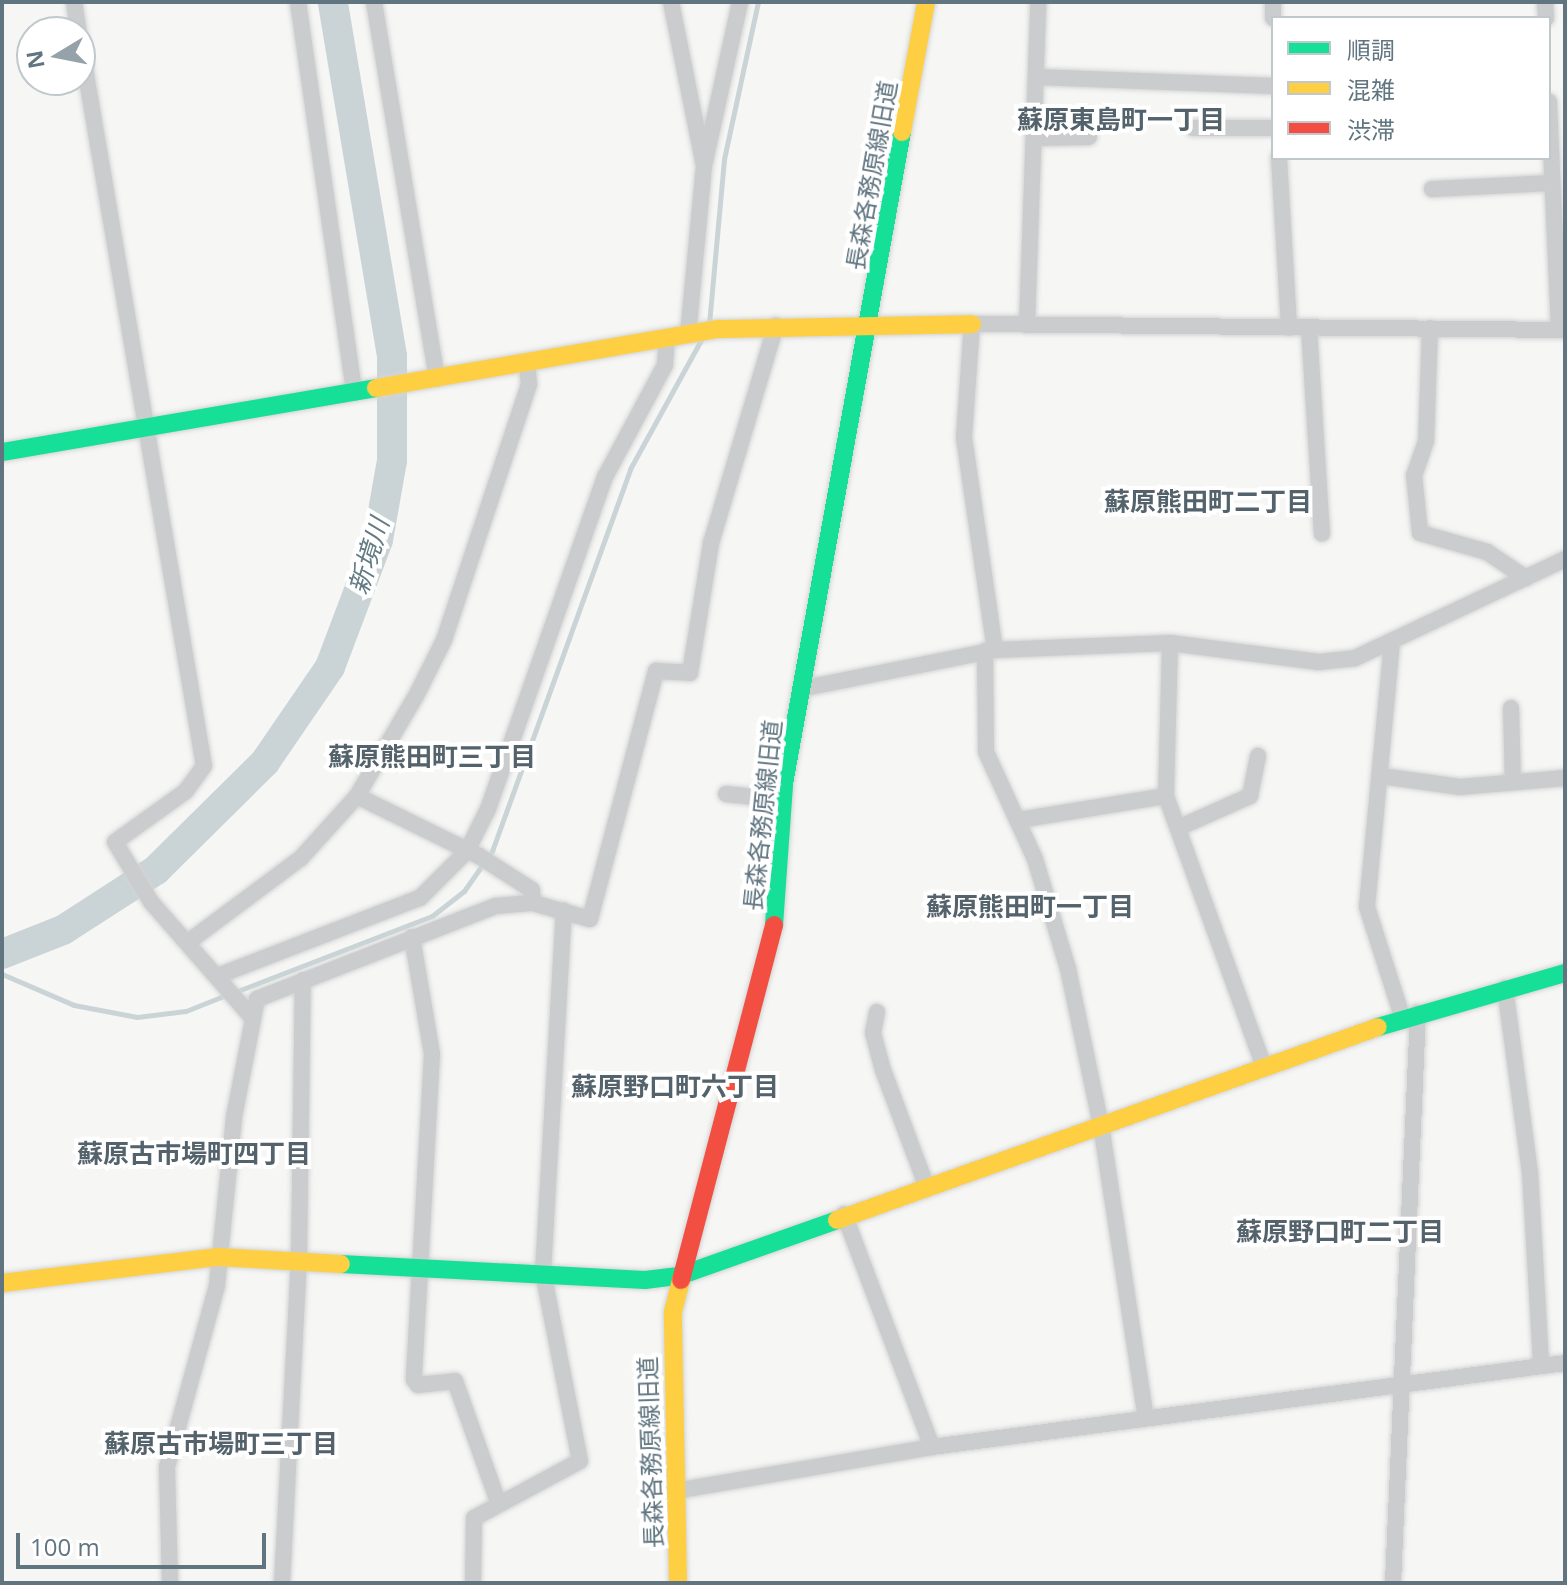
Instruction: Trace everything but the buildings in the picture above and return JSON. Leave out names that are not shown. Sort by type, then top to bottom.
[{"type":"street","points":[[298,2],[360,392]]},
{"type":"street","points":[[374,2],[429,380]]},
{"type":"street","points":[[671,2],[704,166]]},
{"type":"street","points":[[690,335],[704,166],[740,2]]},
{"type":"street","name":"長森各務原線旧道","points":[[678,1583],[670,1352],[679,1276],[774,929],[783,800],[800,689],[926,2]]},
{"type":"street","points":[[1027,325],[1038,2]]},
{"type":"street","points":[[1036,77],[1271,86]]},
{"type":"street","points":[[90,96],[204,766],[186,791],[115,842],[151,902],[191,940],[221,979],[235,1004],[250,1015]]},
{"type":"street","points":[[1193,128],[1271,128]]},
{"type":"street","points":[[1034,138],[1089,137]]},
{"type":"street","points":[[2,452],[718,329],[776,325],[972,324],[1562,330],[1551,158]]},
{"type":"street","points":[[1279,160],[1289,328]]},
{"type":"street","points":[[1432,189],[1552,183]]},
{"type":"street","points":[[972,324],[964,437],[990,651],[986,752],[1019,820],[1068,969],[1101,1125],[1146,1418]]},
{"type":"street","points":[[170,1583],[167,1467],[217,1285],[218,1257],[250,1015],[257,999],[496,906],[533,903],[590,919],[656,671],[690,673],[711,543],[776,325]]},
{"type":"street","points":[[1309,328],[1322,534]]},
{"type":"street","points":[[1430,328],[1426,441],[1414,475],[1420,533],[1487,552],[1526,578]]},
{"type":"street","points":[[221,979],[420,898],[473,854],[605,477],[665,365],[667,339]]},
{"type":"street","points":[[191,940],[301,858],[357,796],[444,640],[529,385],[527,363]]},
{"type":"street","points":[[800,689],[990,651],[1170,643],[1319,662],[1355,658],[1565,559]]},
{"type":"street","points":[[1392,642],[1367,907],[1411,1016],[1403,1381],[1393,1583]]},
{"type":"street","points":[[1170,643],[1166,796],[1264,1066]]},
{"type":"street","points":[[1511,708],[1513,782]]},
{"type":"street","points":[[1178,828],[1250,796],[1258,756]]},
{"type":"street","points":[[1381,776],[1460,787],[1565,778]]},
{"type":"street","points":[[726,794],[783,800]]},
{"type":"street","points":[[357,796],[496,867],[532,890],[533,903]]},
{"type":"street","points":[[1019,820],[1166,796]]},
{"type":"street","points":[[473,1583],[474,1518],[498,1502],[580,1461],[543,1272],[564,911]]},
{"type":"street","points":[[412,937],[431,1029],[414,1380],[418,1385],[455,1381],[498,1502]]},
{"type":"street","points":[[2,1283],[218,1257],[298,1258],[645,1280],[679,1276],[844,1214],[1264,1066],[1411,1016],[1565,973]]},
{"type":"street","points":[[282,1583],[298,1258],[303,980]]},
{"type":"street","points":[[1505,988],[1530,1172],[1541,1365]]},
{"type":"street","points":[[877,1012],[873,1033],[883,1070],[926,1185]]},
{"type":"street","points":[[844,1214],[932,1447]]},
{"type":"street","points":[[675,1491],[932,1447],[1403,1381],[1565,1363]]},
{"type":"waterway","name":"新境川","points":[[2,954],[63,930],[156,870],[265,762],[330,667],[378,540],[392,461],[392,356],[333,2]]},
{"type":"waterway","points":[[709,324],[724,159],[758,2]]},
{"type":"waterway","points":[[235,992],[432,916],[464,891],[492,851],[630,469],[701,340]]},
{"type":"waterway","points":[[2,974],[74,1005],[137,1017],[186,1011],[226,995]]},
{"type":"traffic: fast","points":[[774,925],[784,784],[902,132]]},
{"type":"traffic: fast","points":[[2,452],[376,388]]},
{"type":"traffic: fast","points":[[1378,1027],[1565,973]]},
{"type":"traffic: fast","points":[[341,1264],[645,1280],[679,1276],[837,1220]]},
{"type":"traffic: slow","points":[[902,132],[926,2]]},
{"type":"traffic: slow","points":[[376,388],[718,329],[972,324]]},
{"type":"traffic: slow","points":[[837,1220],[1378,1027]]},
{"type":"traffic: slow","points":[[2,1283],[218,1257],[341,1264]]},
{"type":"traffic: slow","points":[[678,1583],[673,1312],[681,1280]]},
{"type":"traffic: jam","points":[[681,1280],[774,925]]},
{"type":"district","name":"蘇原東島町一丁目","points":[[1121,120]]},
{"type":"district","name":"蘇原熊田町二丁目","points":[[1208,502]]},
{"type":"district","name":"蘇原熊田町三丁目","points":[[432,757]]},
{"type":"district","name":"蘇原熊田町一丁目","points":[[1030,907]]},
{"type":"district","name":"蘇原野口町六丁目","points":[[675,1087]]},
{"type":"district","name":"蘇原古市場町四丁目","points":[[194,1154]]},
{"type":"district","name":"蘇原野口町二丁目","points":[[1340,1232]]},
{"type":"district","name":"蘇原古市場町三丁目","points":[[221,1444]]}]
